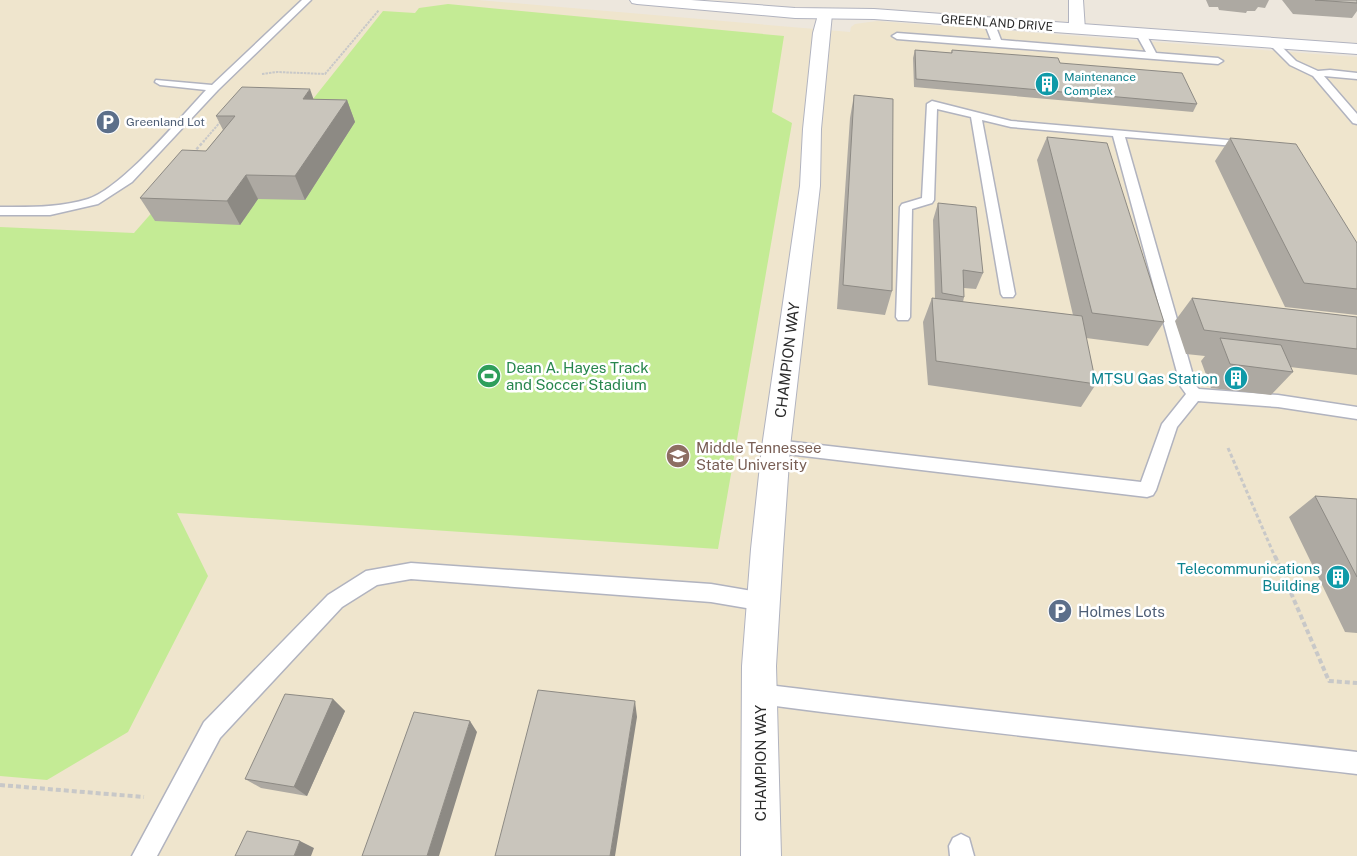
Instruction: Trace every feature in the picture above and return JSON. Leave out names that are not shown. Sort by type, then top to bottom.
[{"type":"street","name":"GREENLAND DRIVE","points":[[637,0],[705,3],[824,14],[874,14],[1357,49]]},
{"type":"street","points":[[1076,0],[1078,30]]},
{"type":"street","name":"CHAMPION WAY","points":[[761,856],[760,694],[764,602],[776,447],[806,223],[818,62],[824,14]]},
{"type":"lane","points":[[0,211],[50,211],[94,201],[128,179],[214,88],[308,0]]},
{"type":"lane","points":[[989,22],[997,43]]},
{"type":"lane","points":[[1141,34],[1152,55]]},
{"type":"lane","points":[[897,36],[1218,61]]},
{"type":"lane","points":[[1274,44],[1293,63],[1317,74],[1357,76]]},
{"type":"lane","points":[[1317,74],[1357,121]]},
{"type":"lane","points":[[160,82],[214,88]]},
{"type":"lane","points":[[903,317],[906,207],[928,200],[932,104],[1012,124],[1254,145],[1262,148]]},
{"type":"lane","points":[[976,115],[1008,294]]},
{"type":"lane","points":[[1118,133],[1189,386],[1194,394]]},
{"type":"lane","points":[[776,447],[1147,490],[1170,424],[1194,394]]},
{"type":"lane","points":[[1194,394],[1278,400],[1357,413]]},
{"type":"lane","points":[[144,856],[212,730],[335,601],[373,577],[411,572],[711,593],[764,602]]},
{"type":"lane","points":[[760,694],[946,718],[1047,727],[1357,763]]},
{"type":"path","points":[[259,76],[277,72],[325,74],[379,10]]},
{"type":"path","points":[[187,160],[223,118]]},
{"type":"path","points":[[1228,448],[1330,681],[1357,684]]},
{"type":"path","points":[[0,785],[145,797]]},
{"type":"shaded area","name":"Middle Tennessee State University","points":[[0,0],[478,0],[850,32],[851,27],[855,24],[877,21],[1357,57],[1357,856],[0,856]]},
{"type":"green space","name":"Dean A. Hayes Track and Soccer Stadium","points":[[448,4],[784,36],[772,112],[792,123],[718,549],[177,513],[208,576],[128,732],[47,780],[0,776],[0,227],[134,233],[253,97],[313,99],[383,11],[415,13],[419,8]]},
{"type":"building","points":[[1315,0],[1357,0],[1357,3]]},
{"type":"building","name":"Maintenance Complex","points":[[915,50],[952,53],[952,50],[1058,58],[1060,63],[1182,73],[1197,104],[916,79]]},
{"type":"building","points":[[242,87],[310,89],[303,99],[347,100],[295,176],[246,175],[227,201],[140,198],[182,150],[206,151],[235,116],[216,116]]},
{"type":"building","points":[[854,95],[893,99],[892,291],[843,285]]},
{"type":"building","points":[[1047,137],[1107,143],[1164,322],[1092,313]]},
{"type":"building","points":[[1230,138],[1296,144],[1357,243],[1357,289],[1304,283]]},
{"type":"building","points":[[938,203],[976,207],[983,273],[963,270],[964,297],[942,293]]},
{"type":"building","points":[[932,298],[1082,316],[1096,384],[936,361]]},
{"type":"building","points":[[1192,298],[1357,317],[1357,349],[1204,330]]},
{"type":"building","points":[[1220,338],[1281,345],[1293,372],[1230,364]]},
{"type":"building","points":[[1315,496],[1357,499],[1357,577]]},
{"type":"building","points":[[538,690],[635,701],[610,856],[495,856]]},
{"type":"building","points":[[285,694],[333,699],[294,787],[245,779]]},
{"type":"building","points":[[414,712],[470,721],[427,856],[362,856]]},
{"type":"building","points":[[247,831],[300,841],[294,856],[235,856]]},
{"type":"place","name":"Maintenance Complex","points":[[1047,84]]},
{"type":"place","name":"Greenland Lot","points":[[108,122]]},
{"type":"place","name":"Dean A. Hayes Track and Soccer Stadium","points":[[489,376]]},
{"type":"place","name":"MTSU Gas Station","points":[[1236,378]]},
{"type":"place","name":"Middle Tennessee State University","points":[[678,456]]},
{"type":"place","name":"Telecommunications Building","points":[[1338,577]]},
{"type":"place","name":"Holmes Lots","points":[[1060,611]]}]
